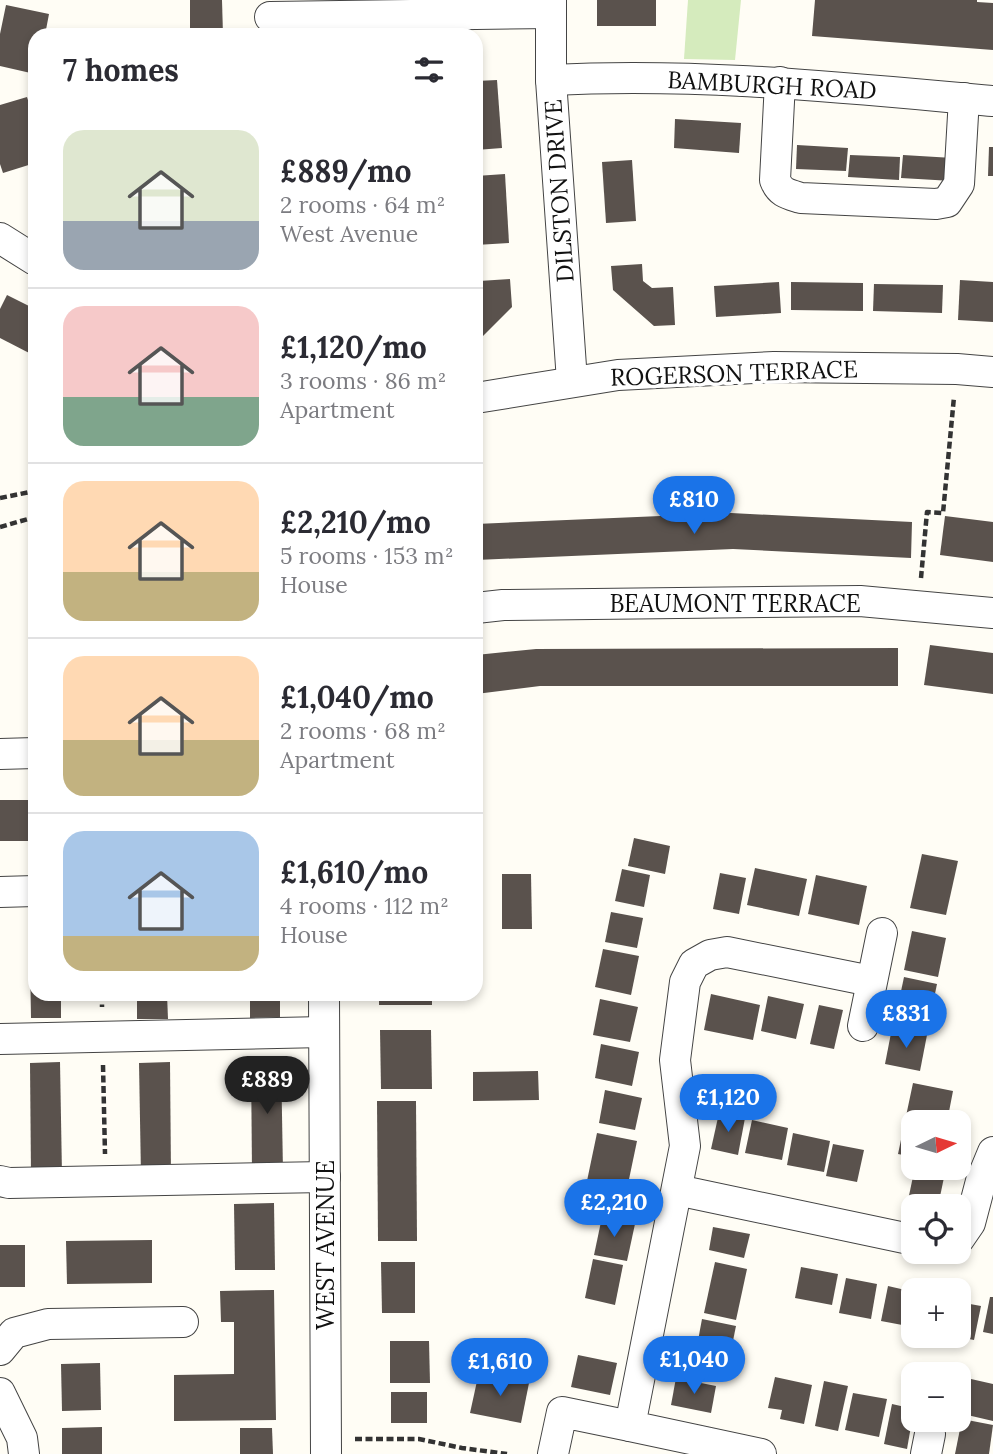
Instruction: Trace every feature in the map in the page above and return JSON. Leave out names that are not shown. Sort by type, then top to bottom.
[{"type":"street","points":[[271,18],[551,6]]},
{"type":"street","name":"DILSTON DRIVE","points":[[551,6],[551,80],[572,381]]},
{"type":"street","name":"BAMBURGH ROAD","points":[[551,80],[610,78],[780,82],[978,100]]},
{"type":"street","points":[[780,82],[775,180],[779,189],[801,198],[936,204],[947,202],[960,184],[978,100]]},
{"type":"street","points":[[0,238],[28,256]]},
{"type":"street","name":"ROGERSON TERRACE","points":[[483,397],[618,375],[774,368],[957,369],[993,372]]},
{"type":"street","name":"BEAUMONT TERRACE","points":[[483,607],[715,601],[860,601],[993,613]]},
{"type":"street","points":[[0,754],[28,753]]},
{"type":"street","points":[[0,892],[28,891]]},
{"type":"street","points":[[863,1026],[882,933]]},
{"type":"street","points":[[630,1426],[685,1146],[675,1060],[685,982],[694,964],[710,955],[727,953],[871,981]]},
{"type":"street","name":"WEST AVENUE","points":[[324,1001],[326,1446]]},
{"type":"street","points":[[0,1039],[324,1032]]},
{"type":"street","points":[[971,1223],[981,1181],[993,1152]]},
{"type":"street","points":[[1,1182],[325,1177]]},
{"type":"street","points":[[677,1190],[901,1237]]},
{"type":"street","points":[[0,1350],[14,1333],[48,1324],[183,1322]]},
{"type":"street","points":[[0,1393],[22,1438],[24,1454]]},
{"type":"street","points":[[553,1454],[562,1412],[761,1454]]},
{"type":"path","points":[[918,606],[927,512],[943,513],[957,369]]},
{"type":"path","points":[[0,498],[28,492]]},
{"type":"path","points":[[0,527],[28,519]]},
{"type":"path","points":[[102,1001],[106,1182]]},
{"type":"path","points":[[326,1446],[419,1439],[507,1454]]},
{"type":"green space","points":[[688,0],[741,0],[735,60],[684,59]]},
{"type":"building","points":[[190,0],[222,0],[223,28],[190,28]]},
{"type":"building","points":[[597,0],[656,0],[656,26],[597,26]]},
{"type":"building","points":[[815,0],[977,0],[993,3],[993,50],[812,36]]},
{"type":"building","points":[[6,5],[49,14],[46,28],[28,28],[28,72],[0,66],[0,34]]},
{"type":"building","points":[[497,80],[502,148],[483,149],[483,81]]},
{"type":"building","points":[[27,97],[28,100],[28,165],[3,173],[0,164],[0,105]]},
{"type":"building","points":[[675,119],[741,123],[739,153],[674,148]]},
{"type":"building","points":[[797,145],[848,148],[846,171],[796,169]]},
{"type":"building","points":[[989,147],[993,147],[993,176],[988,176]]},
{"type":"building","points":[[850,155],[900,157],[899,180],[848,177]]},
{"type":"building","points":[[903,155],[953,158],[952,181],[901,178]]},
{"type":"building","points":[[632,160],[636,221],[606,223],[602,162]]},
{"type":"building","points":[[505,174],[509,243],[483,245],[483,176]]},
{"type":"building","points":[[642,264],[643,281],[652,288],[673,287],[675,325],[654,326],[613,290],[611,266]]},
{"type":"building","points":[[510,279],[512,307],[483,336],[483,281]]},
{"type":"building","points":[[960,280],[993,282],[993,322],[958,320]]},
{"type":"building","points":[[779,282],[781,313],[716,317],[714,286]]},
{"type":"building","points":[[791,282],[863,283],[863,311],[791,310]]},
{"type":"building","points":[[874,284],[943,285],[942,313],[873,311]]},
{"type":"building","points":[[7,295],[28,306],[28,352],[0,338],[0,309]]},
{"type":"building","points":[[731,513],[912,522],[911,558],[733,549],[483,560],[483,524]]},
{"type":"building","points":[[945,516],[993,522],[993,562],[940,555]]},
{"type":"building","points":[[930,645],[993,653],[993,694],[924,685]]},
{"type":"building","points":[[898,648],[898,686],[540,686],[483,693],[483,654],[536,649]]},
{"type":"building","points":[[0,800],[28,800],[28,841],[0,841]]},
{"type":"building","points":[[634,838],[670,846],[665,874],[628,866]]},
{"type":"building","points":[[922,854],[958,861],[946,915],[910,908]]},
{"type":"building","points":[[755,868],[807,879],[799,916],[747,905]]},
{"type":"building","points":[[622,869],[650,875],[644,907],[615,901]]},
{"type":"building","points":[[720,873],[746,878],[739,914],[713,909]]},
{"type":"building","points":[[502,874],[531,874],[532,929],[502,929]]},
{"type":"building","points":[[816,875],[867,886],[859,925],[808,914]]},
{"type":"building","points":[[611,912],[643,918],[637,948],[605,942]]},
{"type":"building","points":[[912,931],[946,938],[938,977],[904,970]]},
{"type":"building","points":[[603,949],[639,956],[631,995],[595,987]]},
{"type":"building","points":[[904,977],[937,984],[928,1027],[895,1020]]},
{"type":"building","points":[[711,994],[760,1005],[753,1040],[704,1030]]},
{"type":"building","points":[[768,996],[804,1004],[796,1039],[761,1031]]},
{"type":"building","points":[[600,999],[638,1007],[630,1042],[593,1035]]},
{"type":"building","points":[[31,1001],[61,1001],[61,1018],[31,1018]]},
{"type":"building","points":[[137,1001],[167,1001],[168,1019],[137,1019]]},
{"type":"building","points":[[250,1001],[280,1001],[280,1017],[250,1018]]},
{"type":"building","points":[[379,1001],[432,1001],[432,1005],[379,1005]]},
{"type":"building","points":[[819,1005],[843,1010],[834,1049],[810,1044]]},
{"type":"building","points":[[892,1028],[927,1035],[920,1071],[885,1064]]},
{"type":"building","points":[[380,1030],[431,1030],[432,1089],[381,1089]]},
{"type":"building","points":[[601,1044],[639,1052],[632,1086],[595,1078]]},
{"type":"building","points":[[281,1058],[283,1172],[252,1172],[251,1059]]},
{"type":"building","points":[[60,1062],[62,1175],[31,1176],[30,1063]]},
{"type":"building","points":[[170,1062],[171,1176],[141,1176],[139,1063]]},
{"type":"building","points":[[538,1071],[539,1100],[473,1101],[473,1072]]},
{"type":"building","points":[[913,1083],[953,1091],[949,1110],[907,1110]]},
{"type":"building","points":[[605,1090],[642,1098],[635,1130],[599,1123]]},
{"type":"building","points":[[377,1101],[416,1101],[417,1241],[378,1241]]},
{"type":"building","points":[[719,1113],[745,1118],[738,1155],[711,1149]]},
{"type":"building","points":[[752,1120],[788,1128],[782,1160],[745,1153]]},
{"type":"building","points":[[597,1133],[637,1141],[623,1208],[583,1200]]},
{"type":"building","points":[[793,1133],[830,1141],[824,1172],[787,1165]]},
{"type":"building","points":[[833,1144],[864,1150],[857,1182],[826,1176]]},
{"type":"building","points":[[912,1180],[943,1180],[941,1194],[909,1194]]},
{"type":"building","points":[[274,1203],[275,1270],[235,1270],[234,1204]]},
{"type":"building","points":[[602,1217],[635,1224],[627,1261],[594,1255]]},
{"type":"building","points":[[713,1227],[750,1234],[744,1258],[709,1250]]},
{"type":"building","points":[[152,1240],[152,1283],[67,1284],[66,1241]]},
{"type":"building","points":[[0,1245],[25,1245],[25,1287],[0,1287]]},
{"type":"building","points":[[593,1259],[623,1265],[615,1305],[585,1298]]},
{"type":"building","points":[[381,1262],[415,1262],[415,1313],[382,1313]]},
{"type":"building","points":[[715,1262],[747,1269],[736,1320],[704,1313]]},
{"type":"building","points":[[801,1267],[838,1274],[832,1305],[795,1298]]},
{"type":"building","points":[[846,1278],[877,1284],[871,1319],[839,1313]]},
{"type":"building","points":[[888,1286],[901,1289],[901,1325],[881,1321]]},
{"type":"building","points":[[274,1290],[276,1420],[174,1421],[174,1375],[234,1374],[234,1322],[221,1322],[220,1291]]},
{"type":"building","points":[[990,1297],[993,1297],[993,1334],[983,1332]]},
{"type":"building","points":[[971,1304],[981,1306],[974,1340],[971,1339]]},
{"type":"building","points":[[702,1319],[736,1326],[725,1380],[692,1373]]},
{"type":"building","points":[[390,1341],[429,1341],[430,1383],[390,1383]]},
{"type":"building","points":[[578,1355],[617,1363],[610,1395],[571,1387]]},
{"type":"building","points":[[100,1363],[101,1410],[62,1411],[61,1364]]},
{"type":"building","points":[[479,1372],[529,1383],[521,1423],[470,1413]]},
{"type":"building","points":[[775,1377],[812,1385],[804,1424],[780,1419],[782,1410],[768,1408]]},
{"type":"building","points":[[676,1378],[716,1386],[711,1413],[671,1405]]},
{"type":"building","points":[[971,1379],[993,1384],[993,1421],[971,1416]]},
{"type":"building","points":[[824,1381],[848,1386],[838,1431],[815,1426]]},
{"type":"building","points":[[391,1392],[427,1392],[427,1423],[391,1423]]},
{"type":"building","points":[[853,1393],[887,1399],[879,1437],[845,1430]]},
{"type":"building","points":[[892,1404],[901,1406],[901,1432],[910,1432],[907,1449],[884,1444]]},
{"type":"building","points":[[971,1421],[993,1425],[989,1454],[955,1454],[959,1432],[971,1432]]},
{"type":"building","points":[[102,1427],[102,1454],[62,1454],[62,1428]]},
{"type":"building","points":[[240,1428],[272,1428],[273,1454],[240,1454]]}]
